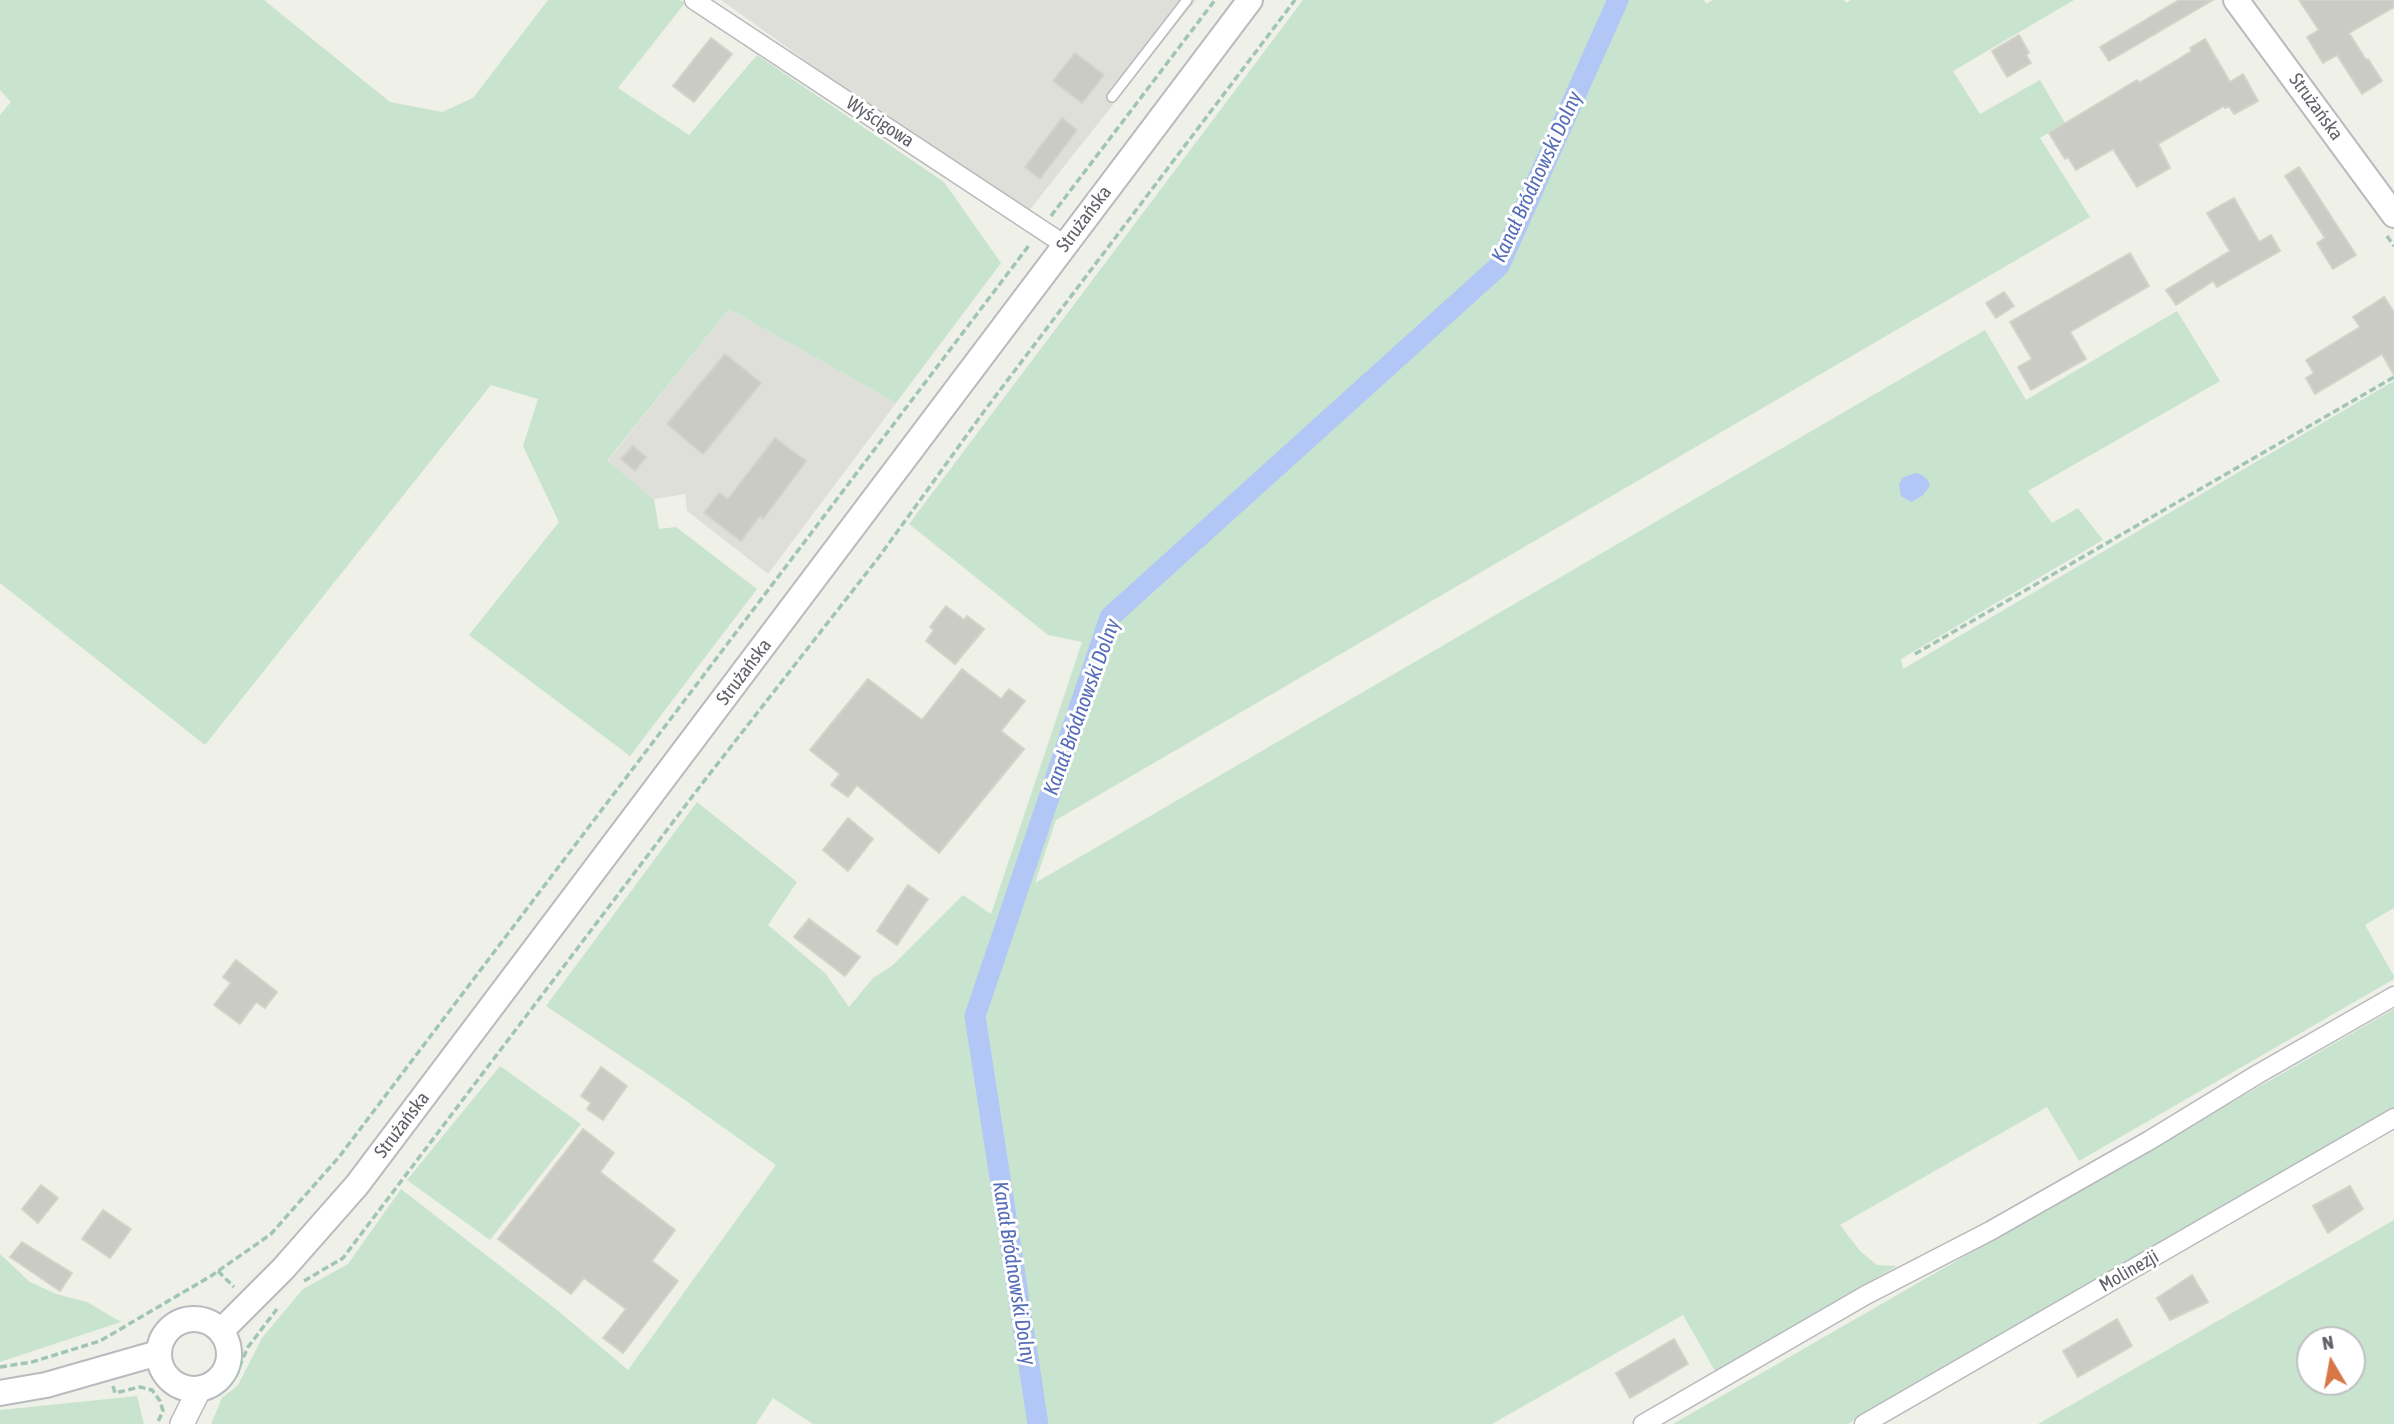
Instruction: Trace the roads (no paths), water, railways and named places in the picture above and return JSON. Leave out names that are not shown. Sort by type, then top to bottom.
[{"type":"main road","name":"Strużańska","points":[[221,1331],[283,1269],[357,1185],[1250,0]]},
{"type":"main road","name":"Strużańska","points":[[2236,0],[2394,215]]},
{"type":"main road","points":[[196,1318],[206,1320],[221,1331],[229,1349],[228,1364],[223,1374],[211,1384],[209,1391],[175,1384],[167,1377],[158,1353],[163,1336],[172,1325],[185,1319],[196,1318]]},
{"type":"main road","points":[[0,1393],[91,1373],[158,1353]]},
{"type":"street","name":"Wyścigowa","points":[[694,0],[1065,246]]},
{"type":"street","points":[[1643,1424],[1866,1295],[1990,1231],[2150,1140],[2394,996]]},
{"type":"street","name":"Molinezji","points":[[1864,1424],[2394,1118]]},
{"type":"street","points":[[182,1424],[209,1391]]},
{"type":"lane","points":[[1112,97],[1187,0]]},
{"type":"water","points":[[1915,473],[1928,480],[1930,486],[1922,496],[1911,502],[1901,496],[1899,485],[1902,478]]},
{"type":"waterway","name":"Kanał Bródnowski Dolny","points":[[1038,1424],[975,1016],[1110,617],[1499,266],[1618,0]]}]
